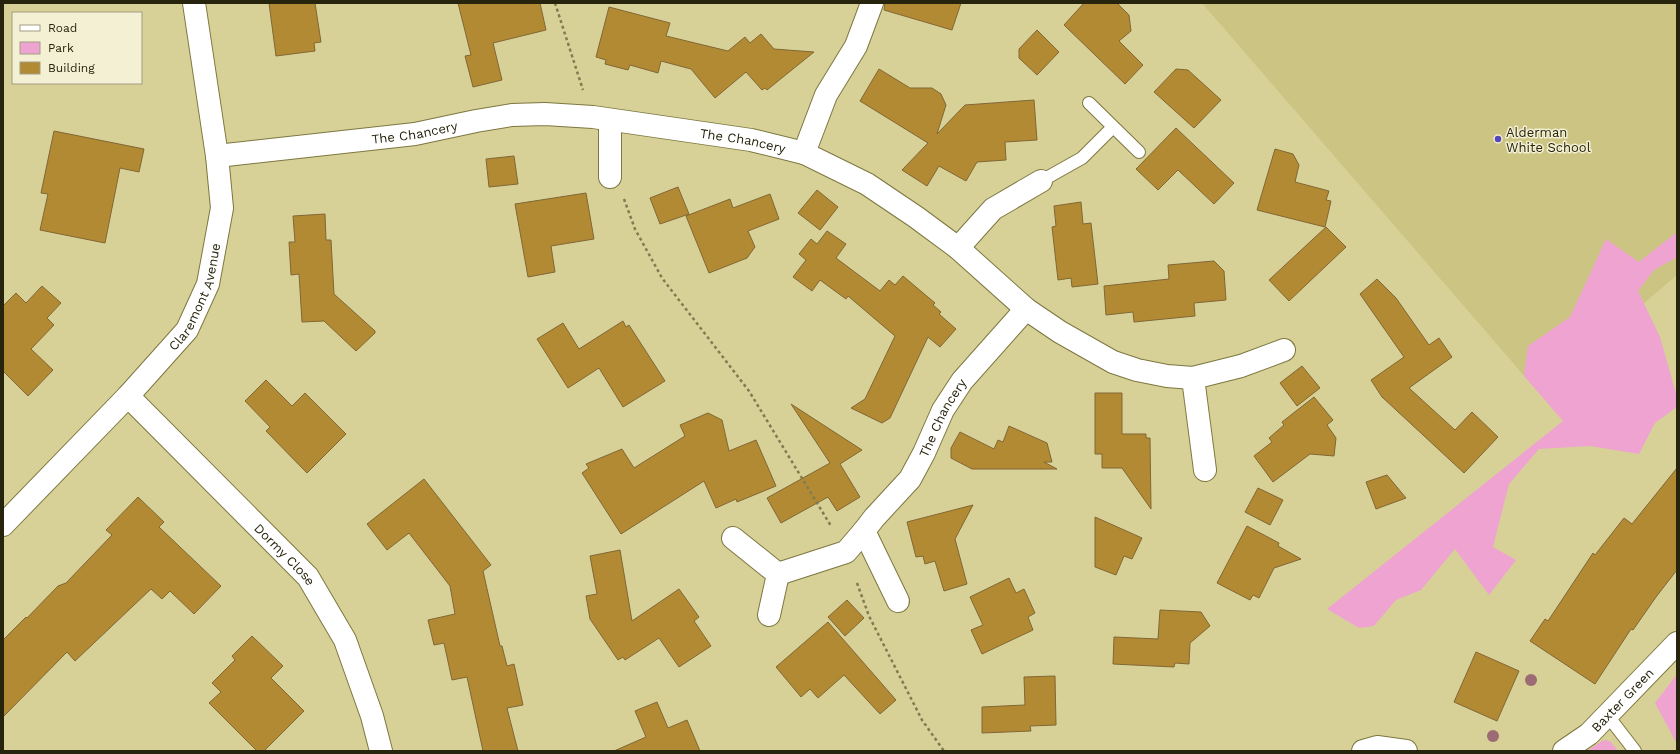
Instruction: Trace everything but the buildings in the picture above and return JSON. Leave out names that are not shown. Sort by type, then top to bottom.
[{"type":"street","name":"Claremont Avenue","points":[[3,525],[128,396],[187,330],[208,284],[222,208],[217,156],[194,3]]},
{"type":"street","name":"The Chancery","points":[[804,153],[826,95],[856,46],[872,3]]},
{"type":"street","name":"The Chancery","points":[[217,156],[415,134],[512,115],[544,114],[594,117],[751,140],[804,153],[867,184],[958,248],[1026,309],[1060,332],[1113,362],[1137,370],[1167,376],[1193,378],[1241,366],[1284,350]]},
{"type":"street","points":[[610,120],[610,177]]},
{"type":"street","points":[[958,248],[993,209],[1041,181]]},
{"type":"street","name":"The Chancery","points":[[846,552],[910,478],[924,453],[943,410],[962,381],[1026,309]]},
{"type":"street","points":[[1193,378],[1206,470]]},
{"type":"street","name":"Dormy Close","points":[[128,396],[308,577],[345,640],[372,716],[381,751]]},
{"type":"street","points":[[864,531],[898,601]]},
{"type":"street","points":[[733,538],[778,574]]},
{"type":"street","points":[[778,574],[846,552]]},
{"type":"street","points":[[768,615],[778,574]]},
{"type":"street","name":"Baxter Green","points":[[1564,751],[1589,734],[1608,716],[1677,643]]},
{"type":"street","points":[[1363,751],[1377,747],[1406,751]]},
{"type":"lane","points":[[1089,104],[1139,152]]},
{"type":"lane","points":[[1041,181],[1082,158],[1113,127]]},
{"type":"lane","points":[[1608,716],[1635,751]]},
{"type":"path","points":[[555,3],[584,93]]},
{"type":"path","points":[[610,177],[623,194],[635,229],[662,278],[749,391],[798,470],[846,552],[868,616],[922,720],[944,751]]},
{"type":"shaded area","name":"Alderman White School","points":[[1202,3],[1677,3],[1677,275],[1539,393]]},
{"type":"green space","points":[[1677,232],[1677,257],[1654,270],[1638,291],[1660,337],[1677,397],[1677,407],[1655,423],[1639,454],[1590,446],[1539,449],[1509,484],[1493,547],[1516,560],[1489,595],[1455,549],[1421,590],[1396,600],[1374,626],[1359,628],[1327,609],[1563,421],[1524,376],[1528,346],[1570,317],[1606,239],[1639,262]]},
{"type":"green space","points":[[1677,674],[1677,744],[1655,703]]},
{"type":"green space","points":[[1607,740],[1611,742],[1618,751],[1587,751],[1602,741]]},
{"type":"place","name":"Alderman White School","points":[[1498,139]]}]
